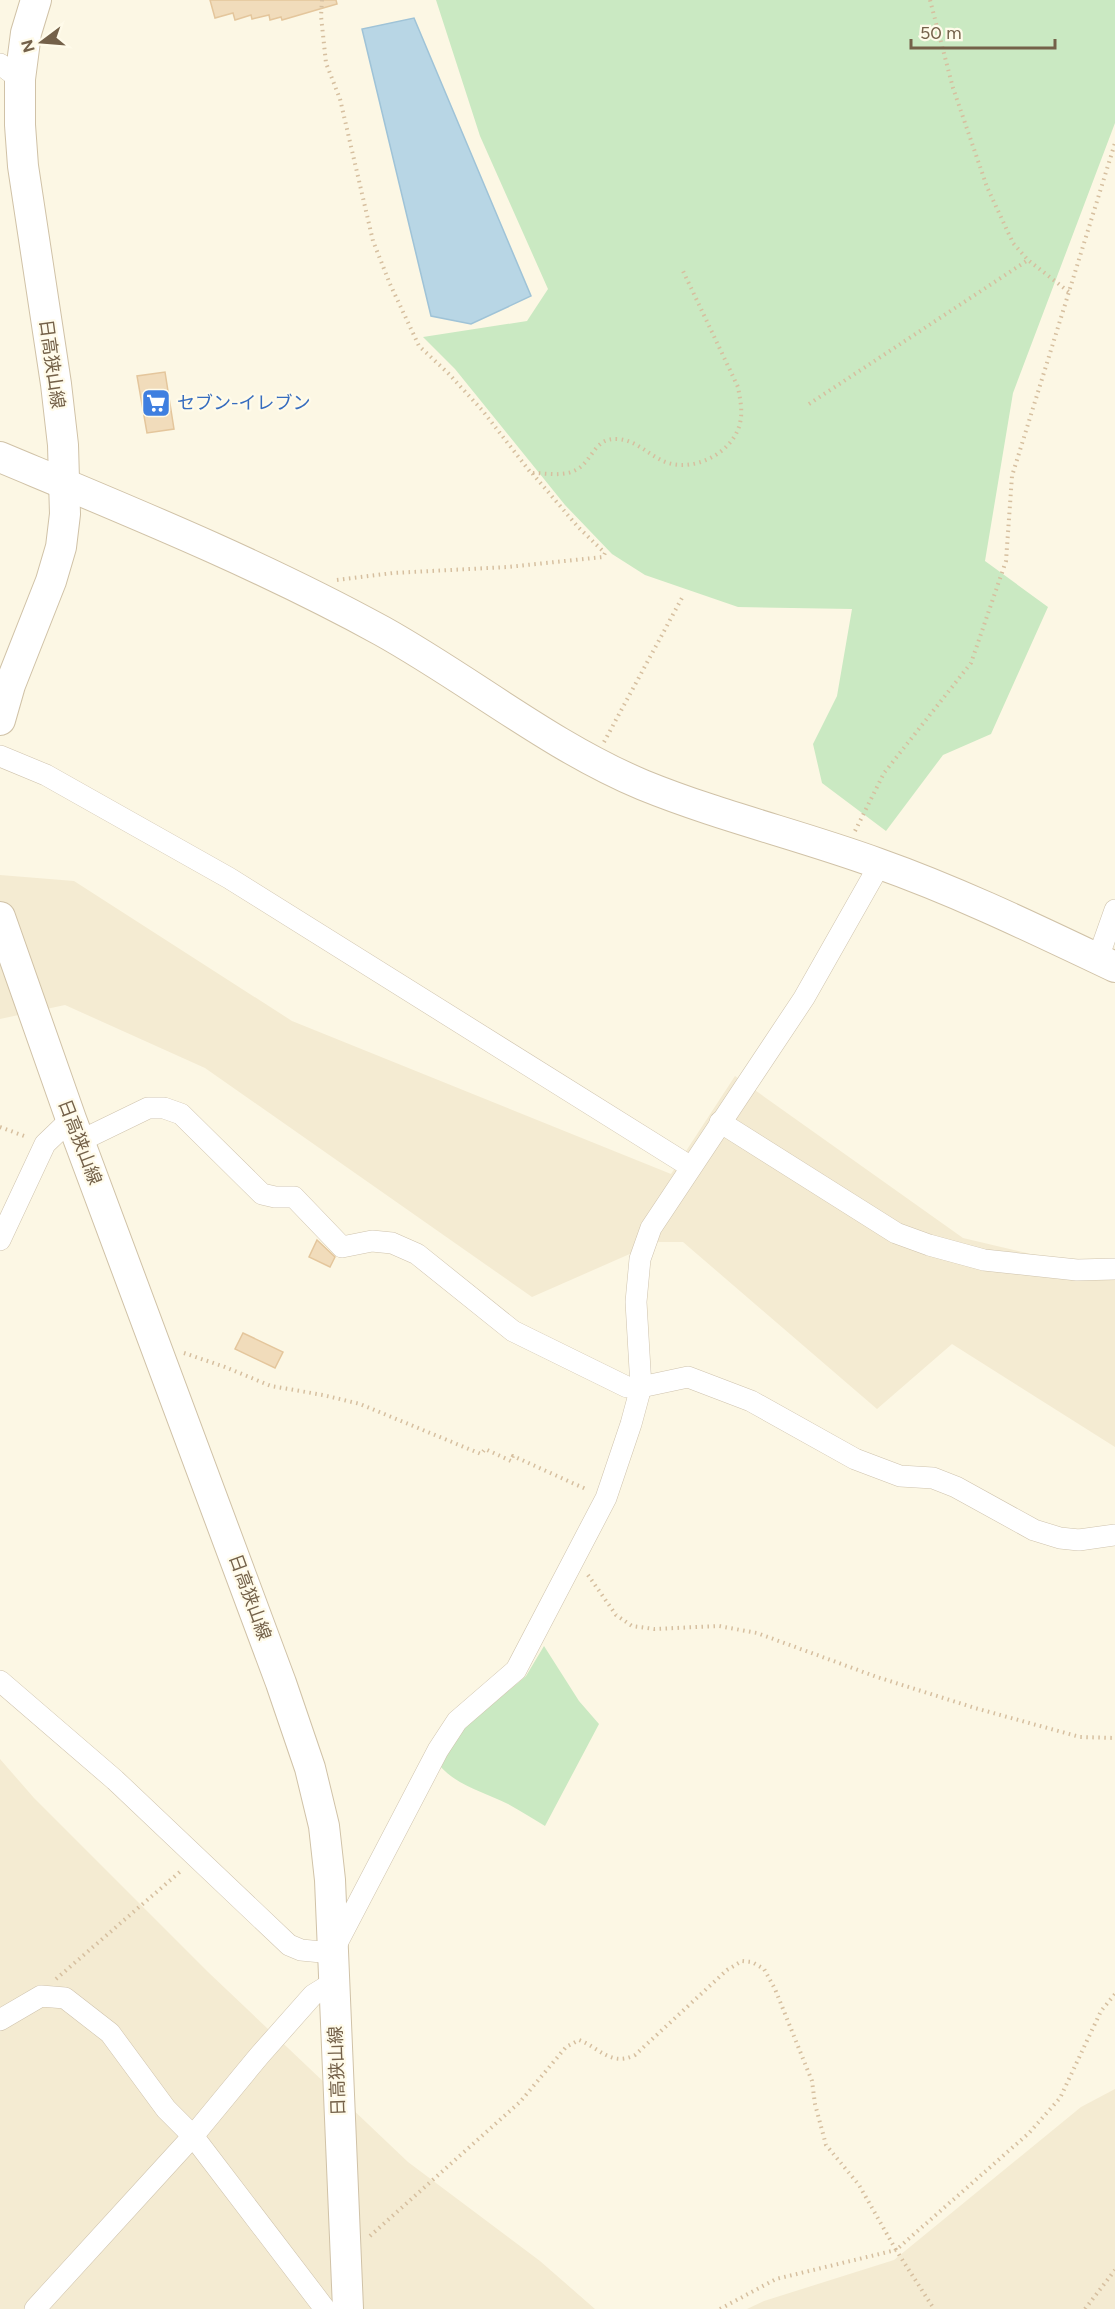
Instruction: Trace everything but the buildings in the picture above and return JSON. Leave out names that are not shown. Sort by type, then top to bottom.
[{"type":"main road","name":"日高狭山線","points":[[0,720],[10,685],[51,581],[61,547],[65,514],[65,484],[56,384],[10,71],[26,33],[36,0]]},
{"type":"main road","points":[[0,457],[193,539],[308,592],[383,632],[593,761],[665,792],[880,864],[983,904],[1106,963]]},
{"type":"main road","name":"日高狭山線","points":[[0,917],[76,1130],[281,1683],[310,1768],[324,1826],[330,1880],[348,2309]]},
{"type":"street","points":[[0,756],[46,775],[229,878],[691,1167]]},
{"type":"street","points":[[35,2309],[193,2136],[313,1995],[333,1968],[438,1750],[457,1721],[516,1670],[606,1498],[632,1424],[641,1386],[636,1302],[640,1259],[651,1228],[804,998],[880,864]]},
{"type":"street","points":[[1106,963],[1115,910]]},
{"type":"street","points":[[0,1240],[45,1144],[76,1130],[148,1108],[164,1108],[181,1114],[262,1194],[294,1197],[342,1247],[372,1241],[392,1243],[417,1254],[513,1331],[627,1387],[688,1377],[751,1401],[855,1459],[900,1476],[933,1478],[956,1487],[1034,1530],[1060,1538],[1079,1540],[1115,1534]]},
{"type":"street","points":[[720,1122],[896,1233],[984,1260],[1077,1270],[1115,1269]]},
{"type":"street","points":[[0,1681],[115,1780],[289,1945],[333,1968]]},
{"type":"street","points":[[0,2020],[42,1996],[51,1996],[65,1998],[110,2033],[166,2109],[193,2136],[325,2309]]},
{"type":"path","points":[[308,592],[331,581],[359,576],[508,567],[603,556],[605,553],[578,528],[462,388],[419,346],[373,241],[340,99],[326,63],[321,16],[322,0]]},
{"type":"path","points":[[930,0],[953,88],[987,187],[1012,243],[1028,260],[1069,292]]},
{"type":"path","points":[[844,852],[884,772],[972,663],[1006,561],[1012,476],[1054,347],[1115,143]]},
{"type":"path","points":[[809,404],[1028,260]]},
{"type":"path","points":[[531,473],[566,474],[573,472],[579,469],[600,443],[617,438],[663,461],[677,465],[691,465],[707,460],[732,440],[740,425],[741,408],[738,387],[683,271]]},
{"type":"path","points":[[593,761],[682,596]]},
{"type":"path","points":[[0,1126],[45,1144]]},
{"type":"path","points":[[161,1357],[187,1353],[271,1386],[360,1404],[481,1454],[485,1449],[511,1461],[513,1456],[606,1498]]},
{"type":"path","points":[[576,1557],[616,1615],[633,1626],[654,1629],[718,1626],[758,1633],[877,1677],[975,1708],[1080,1737],[1115,1738]]},
{"type":"path","points":[[51,1996],[55,1979],[197,1857]]},
{"type":"path","points":[[345,2250],[362,2243],[500,2121],[520,2102],[566,2047],[579,2040],[592,2045],[611,2059],[626,2060],[635,2055],[727,1970],[742,1961],[752,1962],[764,1970],[775,1989],[812,2081],[815,2104],[826,2145],[859,2185],[896,2250],[934,2309]]},
{"type":"path","points":[[720,2309],[776,2279],[896,2250],[1029,2133],[1060,2098],[1101,2011],[1115,1994]]},
{"type":"path","points":[[1085,2309],[1115,2270]]},
{"type":"shaded area","points":[[0,875],[74,881],[292,1021],[671,1174],[735,1076],[963,1238],[1115,1274],[1115,1447],[952,1344],[877,1409],[683,1242],[657,1242],[532,1297],[205,1068],[65,1005],[0,1019]]},
{"type":"shaded area","points":[[0,1759],[34,1798],[208,1972],[408,2162],[540,2261],[595,2309],[0,2309]]},
{"type":"shaded area","points":[[1115,2089],[1115,2309],[747,2309],[764,2301],[894,2260],[1081,2107]]},
{"type":"green space","points":[[436,0],[1115,0],[1115,123],[1013,393],[985,561],[1048,607],[991,734],[943,755],[886,831],[822,783],[813,744],[837,696],[852,609],[738,607],[645,575],[612,554],[565,505],[455,369],[423,337],[527,321],[548,289],[480,136]]},
{"type":"green space","points":[[544,1646],[579,1701],[599,1724],[545,1826],[508,1804],[462,1783],[439,1765],[454,1739],[526,1676]]},
{"type":"water","points":[[414,18],[531,296],[471,324],[431,316],[362,29]]},
{"type":"place","name":"セブン-イレブン","points":[[156,403]]}]
